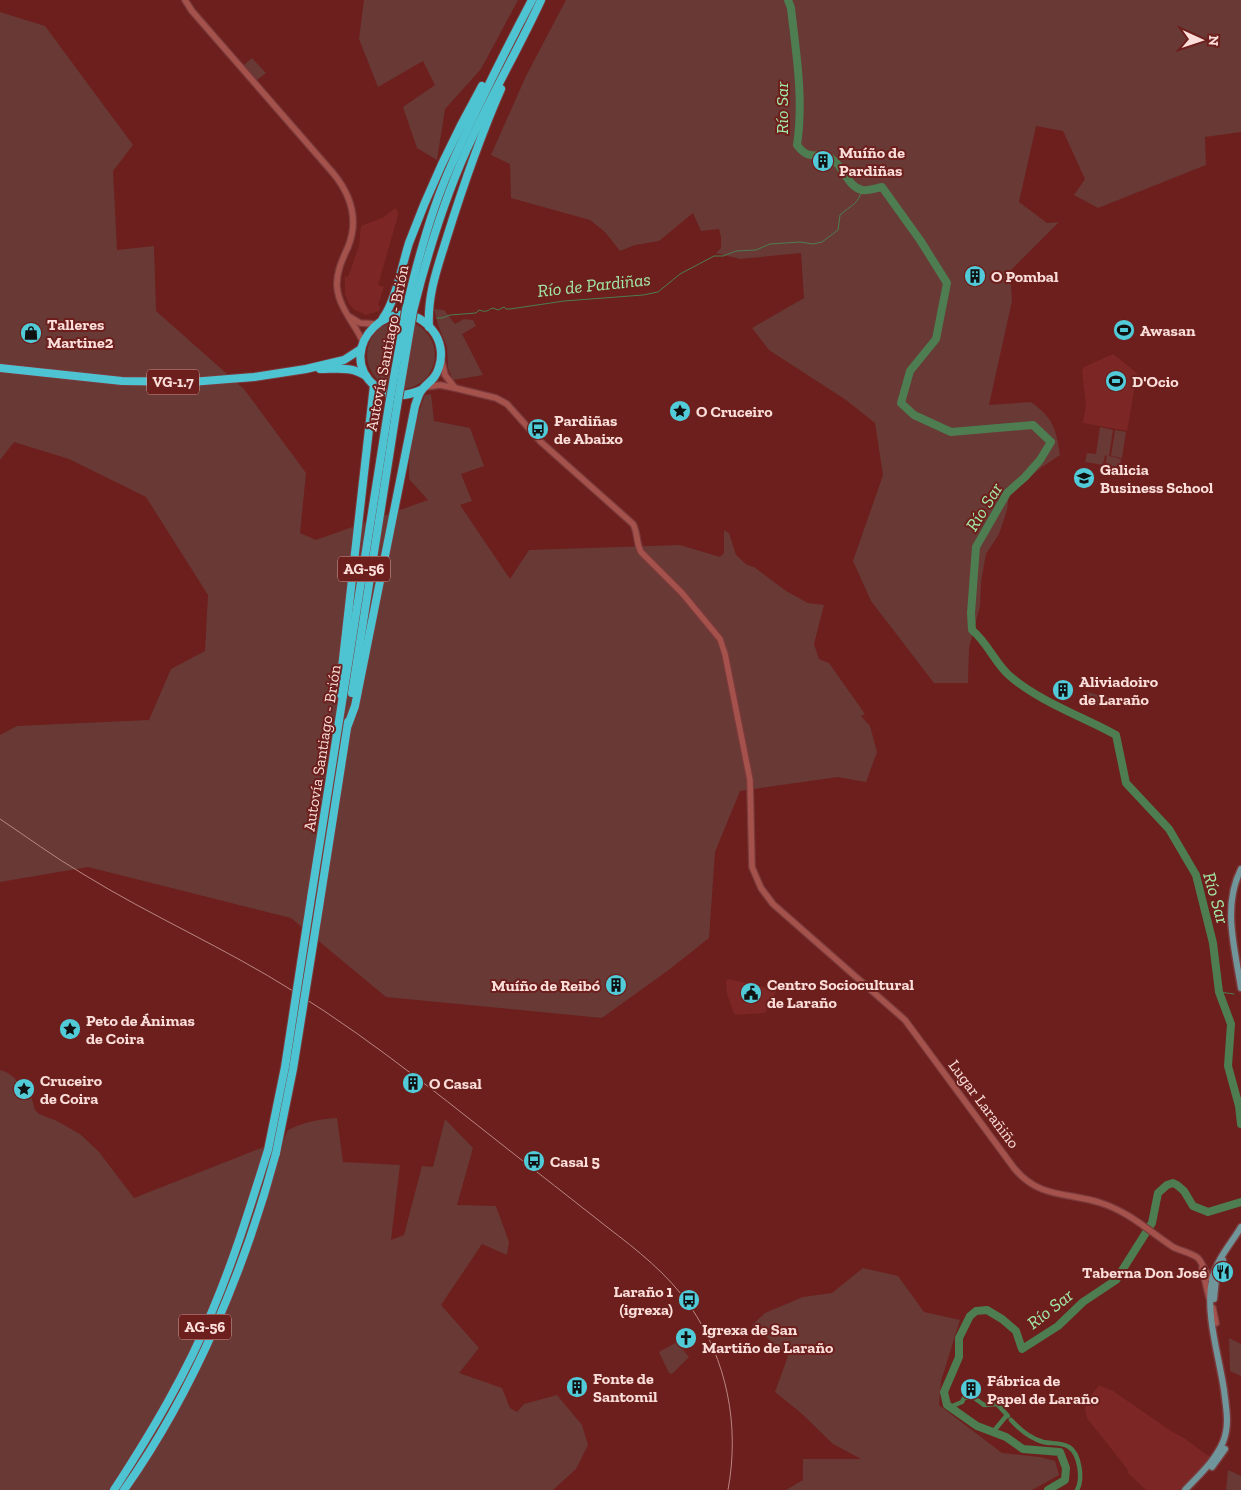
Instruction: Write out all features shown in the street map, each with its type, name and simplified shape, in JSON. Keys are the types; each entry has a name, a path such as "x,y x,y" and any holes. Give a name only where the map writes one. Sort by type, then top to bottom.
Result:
{"highway":[{"name":"Autovía Santiago - Brión","path":"114,1490 150,1434 213,1310 272,1152 311,898 417,260 449,169 532,0"},
{"name":"Autovía Santiago - Brión","path":"409,311 449,191 472,137 541,0"},
{"path":"429,327 429,308 434,277 456,206 514,55"},
{"path":"379,322 398,315 407,315 423,321 436,335 440,345 440,367 434,378 424,388 409,395 397,396 384,392 366,376 361,358 362,346 368,332 379,322 389,308 410,242 444,161 496,62 503,56"},
{"name":"VG-1.7","path":"4,369 142,383 191,382 254,377 306,369 344,360 362,346"},
{"name":"VG-1.7","path":"306,369 350,369 359,371 366,376"},
{"path":"338,733 336,722 374,385"},
{"path":"348,725 355,706 411,423 424,388"},
{"name":"Autovía Santiago - Brión","path":"126,1490 191,1377 221,1312 251,1234 293,1069 348,725 393,406"}],"main road":[{"path":"1241,869 1230,904 1231,922 1241,976"},
{"path":"1238,961 1241,988"},
{"path":"1207,1467 1223,1443 1228,1422 1210,1304 1209,1281 1240,1229"},
{"path":"1190,1490 1221,1456 1229,1439 1231,1427 1230,1402 1214,1304 1219,1262"},
{"path":"1185,1490 1221,1452 1231,1427"}],"street":[{"path":"185,0 192,11 328,166 343,186 354,214 351,238 340,266 337,281 338,296 362,346"},
{"path":"348,316 360,323 379,322"},
{"path":"441,355 444,375 455,388"},
{"path":"424,388 444,386 455,388"},
{"name":"Lugar Larañiño","path":"455,388 496,398 511,408 537,438 629,520 636,529 637,544 641,552 682,593 722,643 750,780 752,867 765,895 789,919 905,1020 1018,1172 1032,1184 1051,1194 1086,1199 1112,1207 1146,1227 1175,1248 1197,1258 1203,1266"},
{"path":"1203,1266 1210,1270 1219,1262"},
{"path":"1203,1266 1209,1281 1216,1323"}],"shaded area":[{"path":"364,0 518,0 481,69 445,109 437,160 417,148 403,107 435,85 423,61 378,87 359,39"},
{"path":"566,0 1241,0 1241,132 1205,137 1206,165 1098,208 1074,195 1085,179 1063,131 1036,126 1019,202 1047,223 1059,222 1010,271 1012,301 989,405 1031,402 1044,413 1052,424 1060,455 1042,467 1009,495 1007,510 999,534 986,554 981,582 980,606 969,648 968,683 934,683 871,601 853,561 883,475 875,423 846,400 769,350 752,328 804,298 801,253 740,259 716,253 721,248 719,229 701,231 693,213 659,241 635,245 620,251 605,232 590,220 511,198 510,164 491,155 526,76"},
{"path":"0,12 45,26 133,145 113,171 117,250 154,246 156,311 244,389 306,473 300,533 316,540 428,500 409,479 409,469 413,436 419,414 425,395 431,394 434,421 470,428 484,466 461,474 472,501 460,505 510,579 529,550 680,545 720,557 724,553 724,530 729,533 736,555 747,565 754,567 786,591 808,603 824,605 814,644 819,659 829,663 865,714 861,716 870,726 877,752 866,782 838,777 740,791 715,852 709,938 602,1018 386,997 291,918 88,867 0,882 0,735 17,726 149,720 171,669 205,651 208,595 146,497 69,459 14,442 0,460"},
{"path":"252,58 266,73 257,80 244,65"},
{"path":"395,208 398,212 397,219 378,285 384,287 378,305 381,306 379,311 366,315 355,310 349,304 345,294 345,276 348,277 359,246 361,226 384,217"},
{"path":"434,309 444,310 455,324 464,319 473,320 476,326 462,334 483,375 453,380 448,368 447,347"},
{"path":"408,321 420,327 429,336 435,348 433,368 425,379 408,389 394,389 377,379 369,368 367,348 377,331 388,323"},
{"path":"1113,354 1137,373 1127,431 1083,423 1086,405 1082,371 1084,367"},
{"path":"1100,427 1113,430 1109,456 1121,459 1120,468 1105,465 1107,456 1105,455 1103,465 1085,462 1087,453 1096,454"},
{"path":"1115,430 1126,432 1122,458 1111,456"},
{"path":"1086,692 1108,697 1105,708 1084,703"},
{"path":"729,979 777,990 765,1013 734,1014 727,994 726,981"},
{"path":"0,1070 14,1078 23,1091 29,1089 35,1110 39,1114 57,1121 80,1134 99,1152 134,1198 284,1139 288,1130 300,1125 318,1120 337,1118 343,1162 400,1165 391,1240 404,1235 422,1166 433,1167 445,1119 473,1148 457,1205 496,1206 509,1242 507,1255 482,1244 441,1305 479,1348 459,1373 502,1388 510,1408 517,1412 524,1404 557,1395 582,1425 588,1445 576,1469 553,1490 0,1490"},
{"path":"863,1268 898,1276 924,1312 960,1320 941,1381 939,1405 1002,1453 1040,1457 1055,1461 1059,1475 1032,1490 786,1490 803,1480 803,1459 861,1459 833,1444 801,1413 775,1392 788,1356 752,1325 765,1313 803,1297 832,1293"},
{"path":"1229,1338 1241,1344 1241,1376 1230,1371"},
{"path":"677,1342 689,1357 672,1374 669,1373 659,1352"},
{"path":"1099,1385 1113,1391 1211,1458 1179,1490 1146,1490 1128,1473 1128,1470 1087,1418 1085,1408 1087,1401"},
{"path":"1228,1470 1241,1476 1241,1490 1226,1490"}],"waterway":[{"name":"Río Sar","path":"788,0 791,8 799,76 800,111 797,145 806,154 832,159 857,188 867,190 882,187 920,240 947,283 936,339 910,371 901,403 914,415 951,432 1033,425 1051,442 1040,460 1007,493 976,547 971,613 972,630 983,641 1006,672 1022,686 1116,735 1126,783 1169,829 1196,875 1213,943 1219,992 1231,1024 1228,1066 1239,1106 1241,1124"},
{"name":"Río de Pardiñas","path":"437,318 476,313 479,310 486,311 493,308 498,310 504,307 510,309 564,301 643,295 658,292 680,274 714,256 723,256 736,251 756,250 770,244 800,242 813,244 822,242 838,230 840,215 856,202 862,190"},
{"path":"1219,992 1234,994"},
{"name":"Río Sar","path":"1048,1490 1065,1480 1066,1468 1060,1452 1023,1449 1006,1437 977,1426 947,1405 944,1392 959,1357 959,1338 970,1316 976,1311 987,1310 1002,1319 1016,1331 1022,1349 1058,1326 1083,1302 1116,1280 1152,1223 1158,1193 1167,1185 1173,1183 1177,1185 1184,1191 1193,1206 1208,1212 1241,1202"},
{"path":"950,1407 962,1402 964,1398 973,1397 984,1405 997,1404 1008,1416"},
{"path":"993,1432 1007,1415"},
{"path":"1011,1420 1033,1438 1043,1442 1063,1444 1073,1450 1078,1461 1080,1473 1077,1490"}],"railway":[{"path":"0,819 62,861 109,889 241,960 325,1011 417,1078 652,1263 672,1283 690,1306 703,1327 721,1371 731,1417 731,1466 728,1490"}],"place":[{"name":"Muíño de Pardiñas","path":"823,161"},
{"name":"O Pombal","path":"975,276"},
{"name":"Awasan","path":"1124,330"},
{"name":"Talleres Martine2","path":"31,333"},
{"name":"D'Ocio","path":"1116,381"},
{"name":"O Cruceiro","path":"680,411"},
{"name":"Pardiñas de Abaixo","path":"538,429"},
{"name":"Galicia Business School","path":"1084,478"},
{"name":"Aliviadoiro de Laraño","path":"1063,690"},
{"name":"Muíño de Reibó","path":"616,985"},
{"name":"Centro Sociocultural de Laraño","path":"751,993"},
{"name":"Peto de Ánimas de Coira","path":"70,1029"},
{"name":"O Casal","path":"413,1083"},
{"name":"Cruceiro de Coira","path":"24,1089"},
{"name":"Casal 5","path":"534,1161"},
{"name":"Taberna Don José","path":"1223,1272"},
{"name":"Laraño 1 (igrexa)","path":"689,1300"},
{"name":"Igrexa de San Martiño de Laraño","path":"686,1338"},
{"name":"Fonte de Santomil","path":"577,1387"},
{"name":"Fábrica de Papel de Laraño","path":"971,1389"}]}
